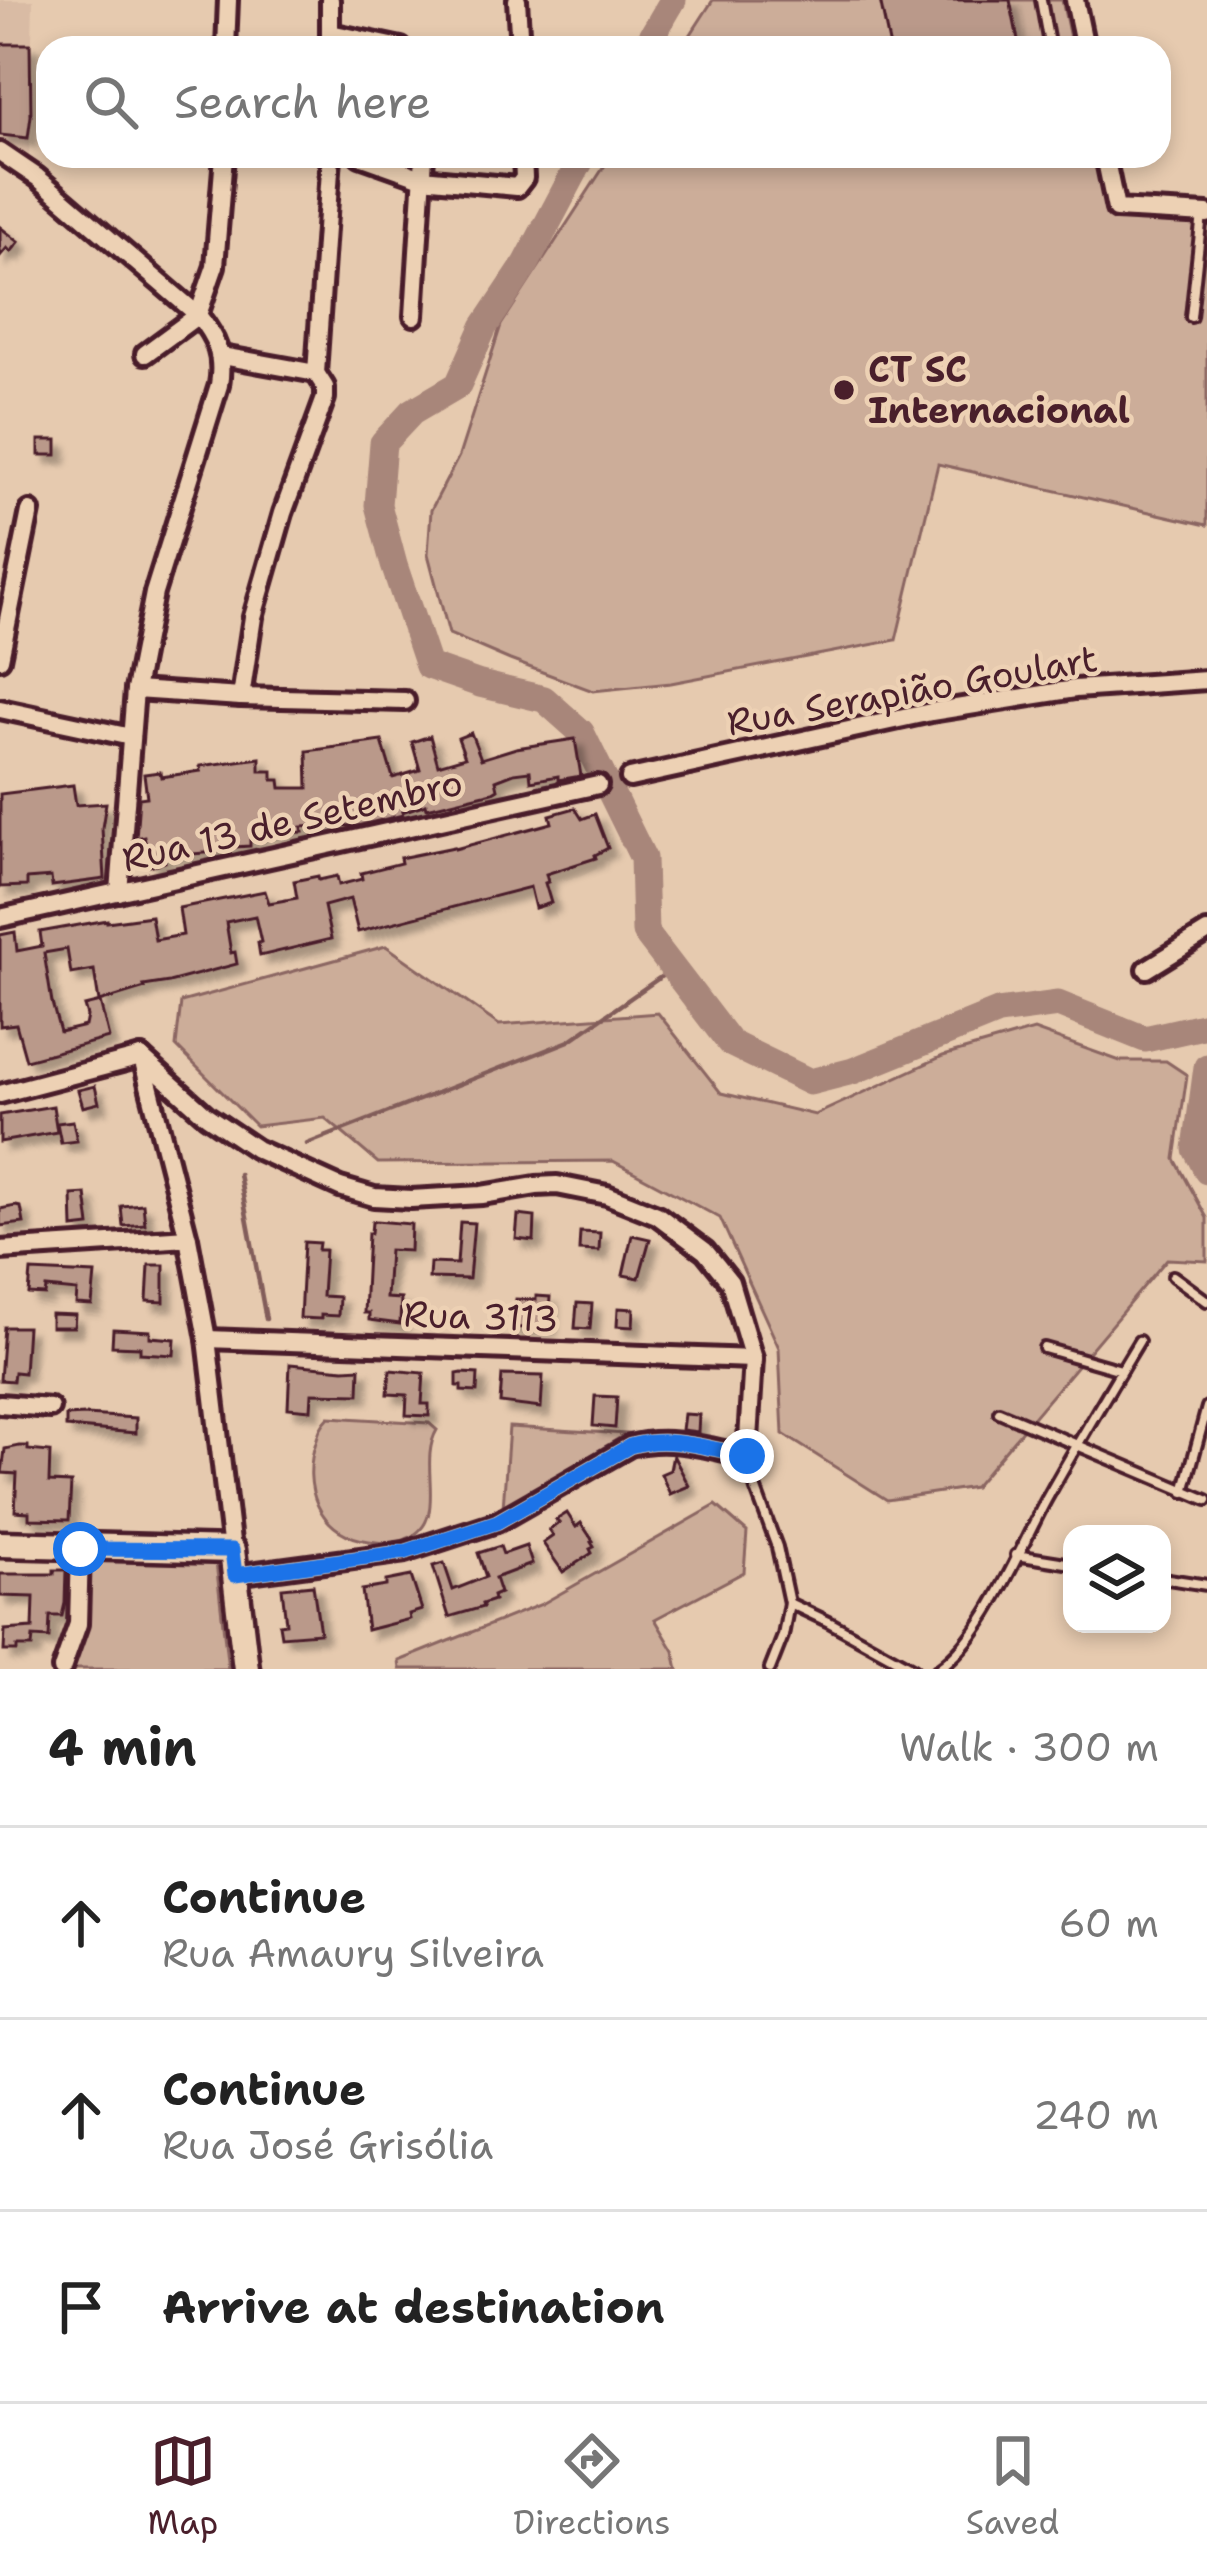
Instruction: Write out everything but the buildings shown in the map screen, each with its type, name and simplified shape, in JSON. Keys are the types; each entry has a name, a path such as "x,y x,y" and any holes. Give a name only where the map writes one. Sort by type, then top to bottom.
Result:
{"street":[{"path":"226,36 228,0"},
{"path":"330,0 330,36"},
{"path":"517,0 519,36"},
{"path":"1075,0 1082,36"},
{"path":"0,152 37,177 198,315 222,356 219,385 154,593 135,690 119,892"},
{"path":"145,354 198,315 214,266 224,168"},
{"path":"241,697 253,617 283,513 325,398 325,387 316,373 330,168"},
{"path":"393,168 422,178 518,188 524,168"},
{"path":"415,316 423,168"},
{"path":"1107,168 1116,209 1204,214"},
{"path":"222,356 316,373"},
{"path":"0,658 30,511"},
{"name":"Rua Serapião Goulart","path":"630,778 931,712 1075,689 1207,680"},
{"path":"135,690 406,701"},
{"path":"0,709 130,737"},
{"name":"Rua 13 de Setembro","path":"0,918 598,785"},
{"path":"1147,969 1207,932"},
{"path":"0,1094 141,1057"},
{"path":"141,1057 188,1238 207,1340 246,1669"},
{"path":"0,1544 233,1563 355,1561 424,1546 497,1522 630,1446 669,1441 747,1456 752,1359 730,1282 705,1251 657,1215 608,1195 557,1185 411,1199 374,1197 340,1187 256,1150 207,1116 141,1057"},
{"path":"0,1250 188,1238"},
{"name":"Rua 3113","path":"207,1340 752,1359"},
{"path":"0,1404 50,1408"},
{"path":"62,1669 78,1624 80,1549"}],"lane":[{"path":"1040,0 1047,36"},
{"path":"1192,317 1204,214"},
{"path":"1173,1276 1207,1301"},
{"path":"938,1669 990,1608 1076,1445 1139,1341"},
{"path":"1044,1348 1121,1370"},
{"path":"1184,1492 1207,1407"},
{"path":"999,1412 1207,1500"},
{"path":"747,1456 777,1547 789,1603 770,1669"},
{"path":"1016,1556 1063,1563"},
{"path":"1171,1579 1207,1585"},
{"path":"789,1603 914,1669"}],"shaded area":[{"path":"0,0 33,0 29,162 0,141"},
{"path":"713,0 1062,0 1070,36 690,36"},
{"name":"CT SC Internacional","path":"603,168 1098,168 1107,213 1207,221 1207,525 938,464 896,640 671,683 593,691 449,634 428,554 431,510 459,456 501,325"},
{"path":"386,946 499,1025 658,1013 721,1093 815,1115 943,1056 1034,1030 1120,1061 1166,1061 1187,1075 1175,1159 1207,1218 1207,1261 1167,1259 974,1487 887,1500 783,1434 779,1348 720,1218 613,1161 378,1163 325,1118 256,1126 176,1046 181,1002"},
{"path":"329,1417 429,1423 437,1430 431,1444 430,1506 419,1531 402,1541 373,1542 351,1537 326,1518 311,1475 318,1435"},
{"path":"509,1427 626,1434 503,1508"},
{"path":"716,1505 747,1532 744,1572 655,1619 674,1651 678,1669 400,1669 399,1661 542,1604"},
{"path":"88,1556 216,1562 228,1669 70,1669 87,1619"}],"waterway":[{"path":"652,36 673,0"},
{"path":"577,168 526,264 484,327 458,385 412,412 383,443 378,505 428,666 544,699 581,732 643,858 645,932 730,1043 810,1082 853,1071 998,1012 1058,1004 1145,1039 1207,1025"},
{"path":"307,1144 569,1041 672,969"},
{"path":"1207,1067 1196,1149 1207,1171"},
{"path":"239,1174 266,1319"}],"place":[{"name":"CT SC Internacional","path":"844,390"}],"route":[{"path":"80,1549 232,1550 235,1575 355,1561 405,1552 497,1522 630,1446 669,1441 747,1456"}]}
